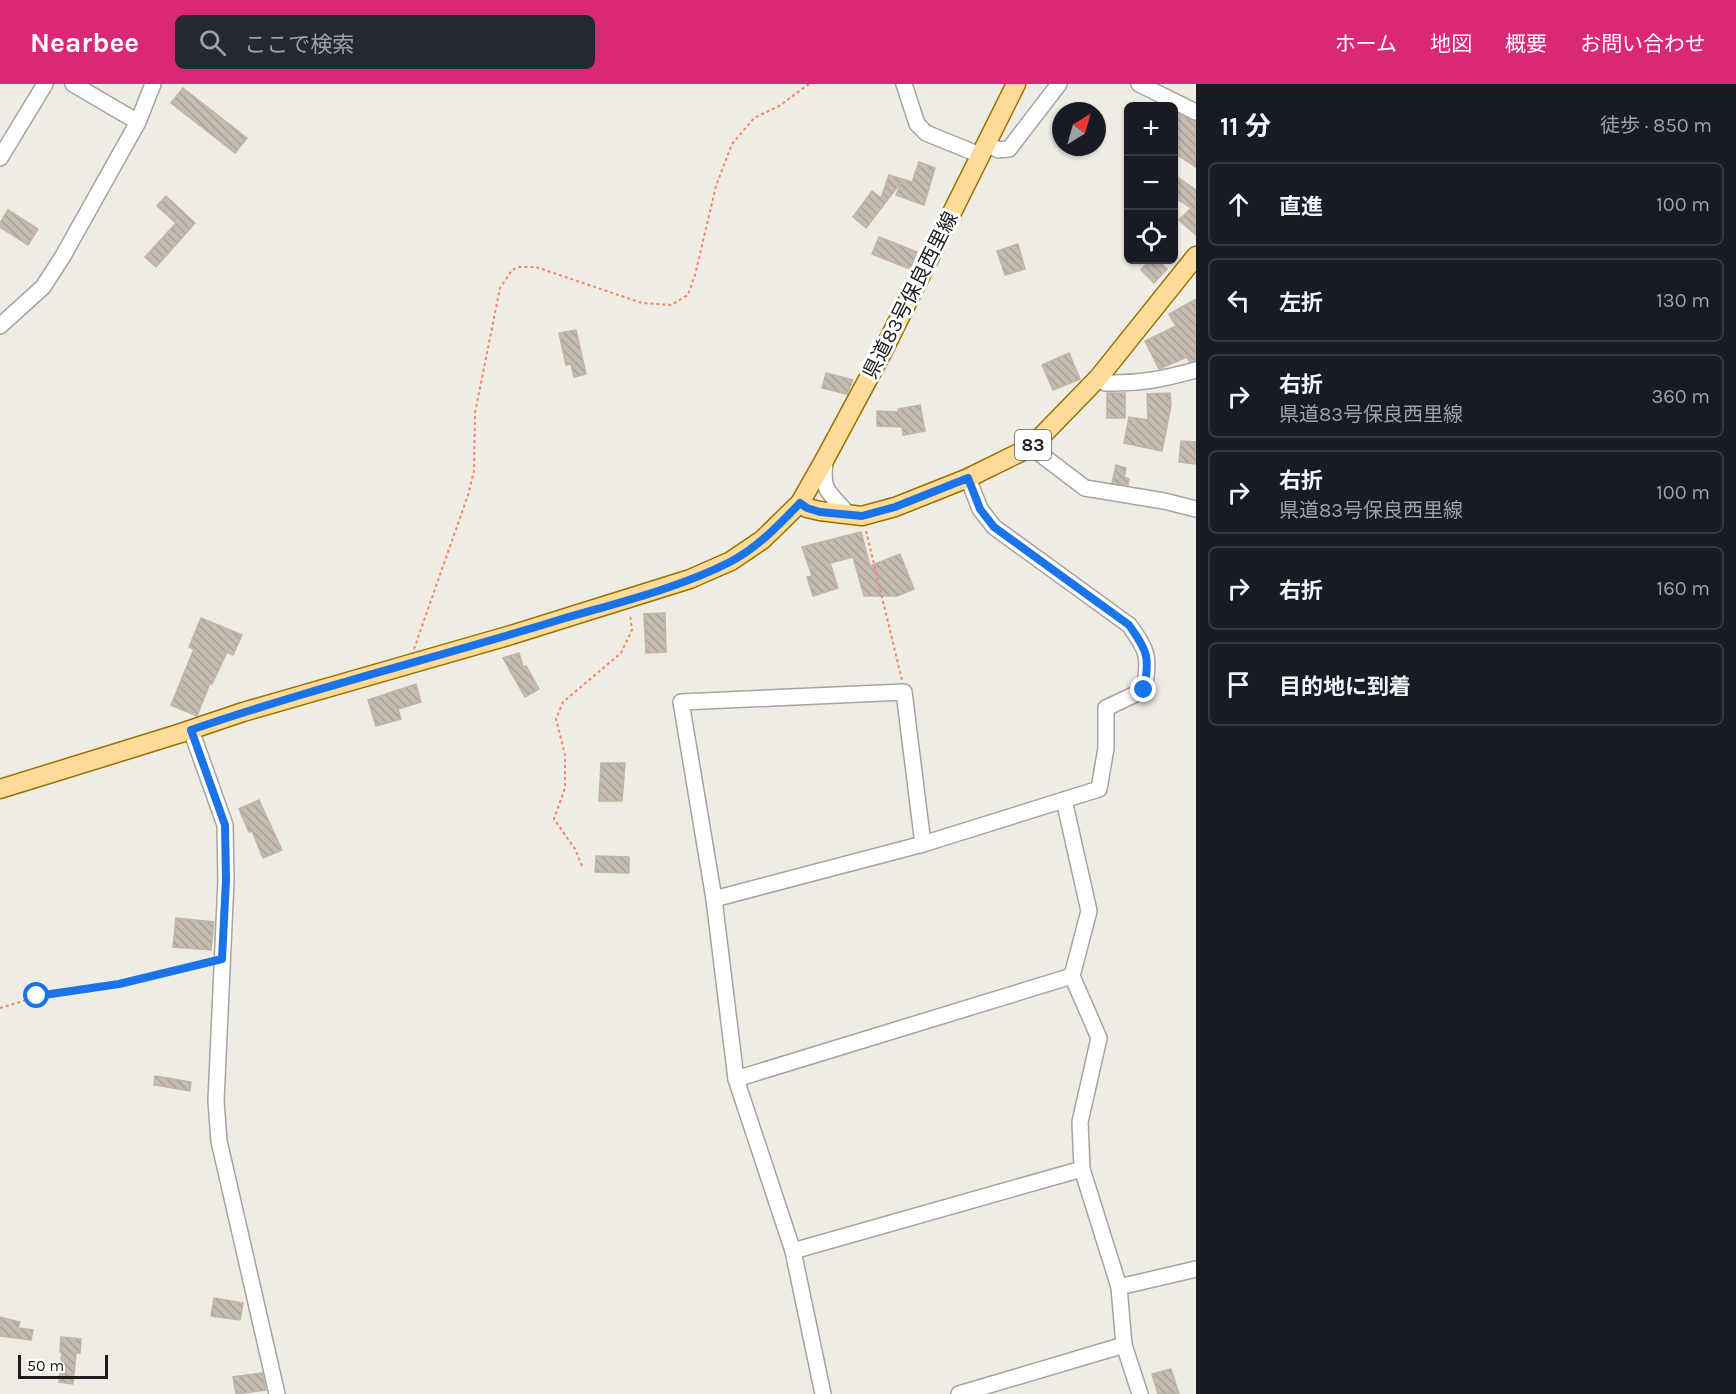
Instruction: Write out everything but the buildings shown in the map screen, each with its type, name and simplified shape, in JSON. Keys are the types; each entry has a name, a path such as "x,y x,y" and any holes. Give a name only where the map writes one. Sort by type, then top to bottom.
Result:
{"main road":[{"name":"県道83号保良西里線","path":"0,789 243,712 690,579 731,561 762,540 800,503 825,459 882,353 1016,84"},
{"name":"83","path":"800,503 820,512 855,515 895,507 968,478 1031,447 1099,377 1196,256"}],"street":[{"path":"0,158 45,84"},
{"path":"73,84 138,122"},
{"path":"0,326 43,287 92,206 138,122 153,84"},
{"path":"904,84 917,124 926,133 983,149 998,150 1009,149 1059,84"},
{"path":"1139,84 1196,112"},
{"path":"1099,377 1105,383 1134,384 1196,370"},
{"path":"1031,447 1085,488 1164,501 1196,509"},
{"path":"825,459 822,480 828,493 855,515"},
{"path":"714,899 922,844 1099,789 1106,748 1106,708 1144,690 1148,664 1143,645 1129,625 994,527 980,509 968,478"},
{"path":"823,1394 793,1251 736,1079 714,899 681,702 904,692 922,844"},
{"path":"191,730 225,825 226,880 216,1101 219,1142 277,1394"},
{"path":"1064,800 1089,911 1072,976 1099,1038 1080,1122 1082,1169 1119,1287 1124,1345 1140,1394"},
{"path":"736,1079 1072,976"},
{"path":"793,1251 1082,1169"},
{"path":"1119,1287 1196,1269"},
{"path":"959,1394 1124,1345"}],"path":[{"path":"408,664 468,495 474,471 474,413 489,336 500,288 512,270 519,267 536,267 642,303 670,305 688,295 695,275 716,186 732,144 754,118 778,106 809,84"},
{"path":"855,515 904,692"},
{"path":"582,866 575,849 554,819 565,788 565,754 556,719 563,702 621,653 632,630 628,599"},
{"path":"0,1008 37,996 119,984 222,959"}],"route":[{"path":"37,996 119,984 222,959 226,880 225,825 191,730 243,712 511,635 690,579 731,561 762,540 800,503 820,512 862,516 895,507 968,478 980,509 994,527 1129,625 1143,645 1148,664 1144,690"}]}
